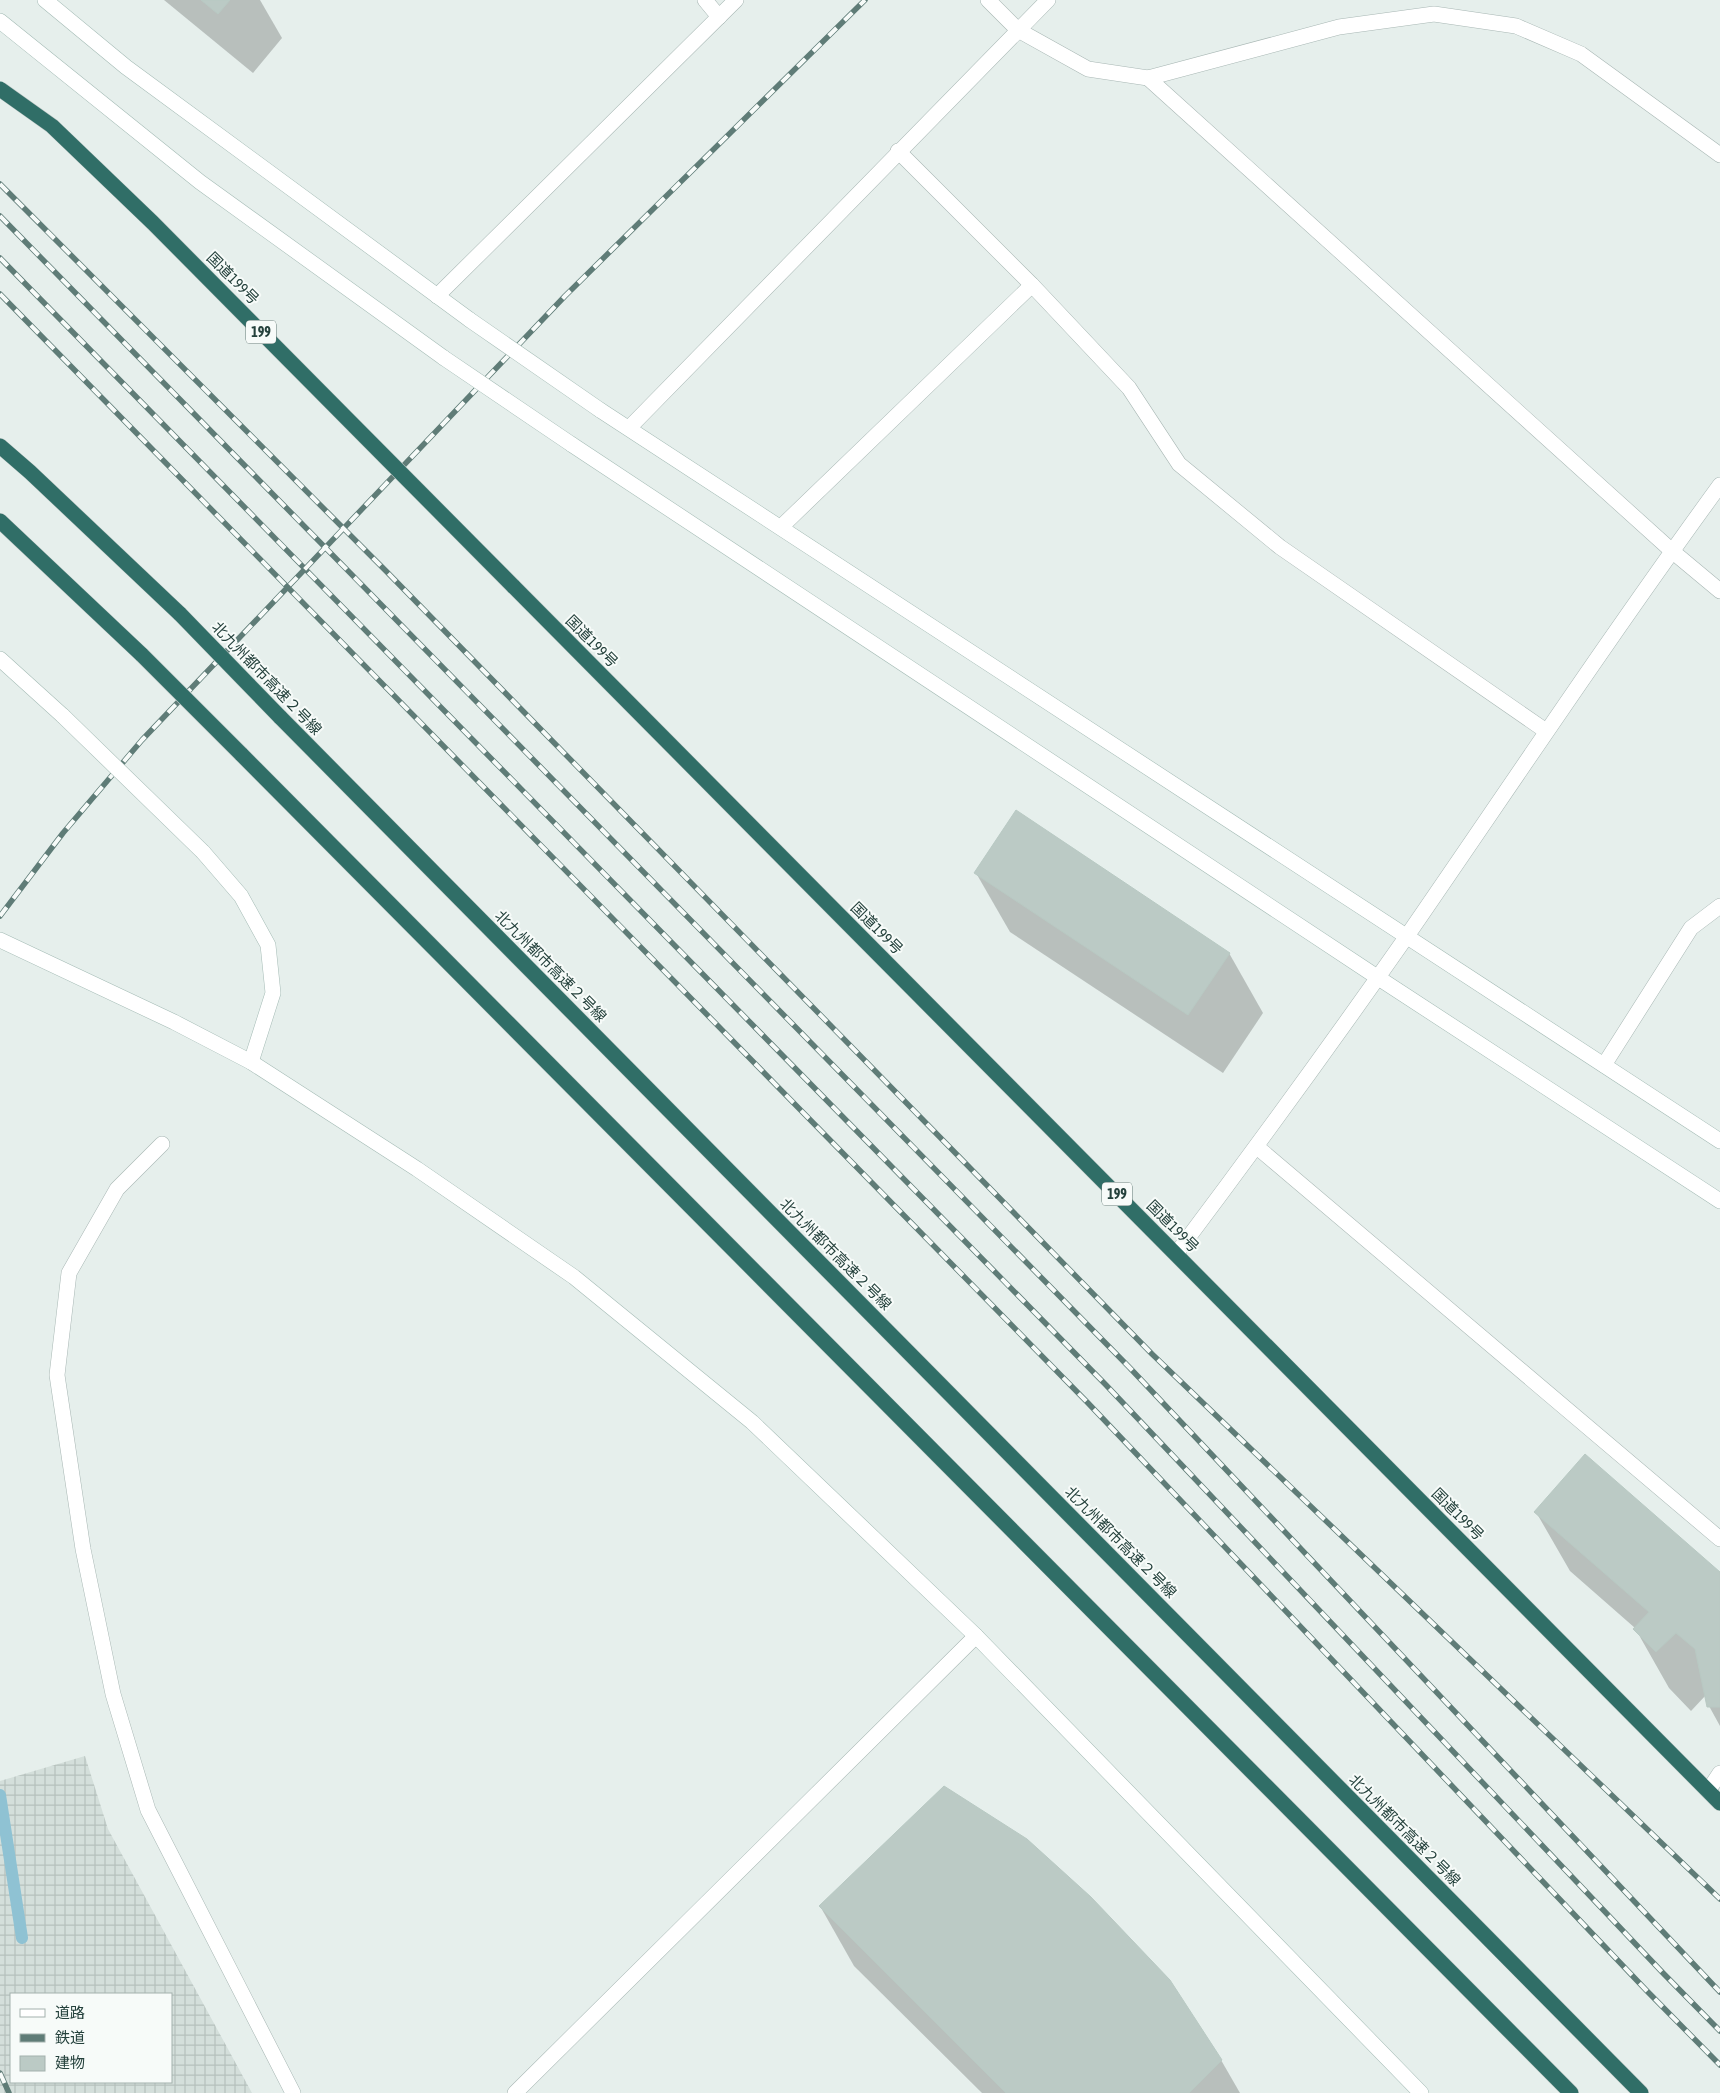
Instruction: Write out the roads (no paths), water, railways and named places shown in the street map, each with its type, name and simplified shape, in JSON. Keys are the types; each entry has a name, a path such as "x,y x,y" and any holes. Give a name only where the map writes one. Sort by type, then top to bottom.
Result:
{"highway":[{"name":"国道199号","path":"0,89 52,126 153,223 1720,1803"},
{"name":"北九州都市高速２号線","path":"0,446 180,614 1641,2093"},
{"path":"0,521 142,654 1571,2093"}],"street":[{"path":"46,0 126,67 470,320 600,410 1720,1141"},
{"path":"705,0 719,17"},
{"path":"437,296 736,0"},
{"path":"629,428 1048,0"},
{"path":"989,2 1018,30 1088,69 1148,78 1339,26 1434,14 1516,26 1581,54 1720,155"},
{"path":"0,21 200,182 444,358 1377,977 1720,1201"},
{"path":"1148,78 1672,551 1720,591"},
{"path":"898,152 1032,285 1128,388 1179,464 1280,546 1546,731"},
{"path":"781,527 1032,285"},
{"path":"1176,1254 1257,1146 1407,936 1546,731 1720,485"},
{"path":"0,658 63,716 203,852 242,896 268,944 273,993 251,1062"},
{"path":"1604,1065 1691,928 1720,906"},
{"path":"0,940 174,1022 251,1062 418,1169 574,1278 752,1422 976,1636 1422,2093"},
{"path":"162,1144 117,1189 68,1273 57,1375 83,1549 113,1694 148,1810 293,2093"},
{"path":"1257,1146 1720,1539"},
{"path":"515,2093 976,1636"},
{"path":"1708,1791 1720,1773"}],"waterway":[{"path":"0,1795 22,1938"}],"railway":[{"path":"0,916 63,833 142,740 565,296 865,0"},
{"path":"0,184 386,571 1152,1354 1720,1899"},
{"path":"0,216 1129,1367 1720,1992"},
{"path":"0,258 1106,1385 1720,2031"},
{"path":"0,294 1088,1403 1646,1990 1720,2065"},
{"path":"0,2073 9,2093"}]}
